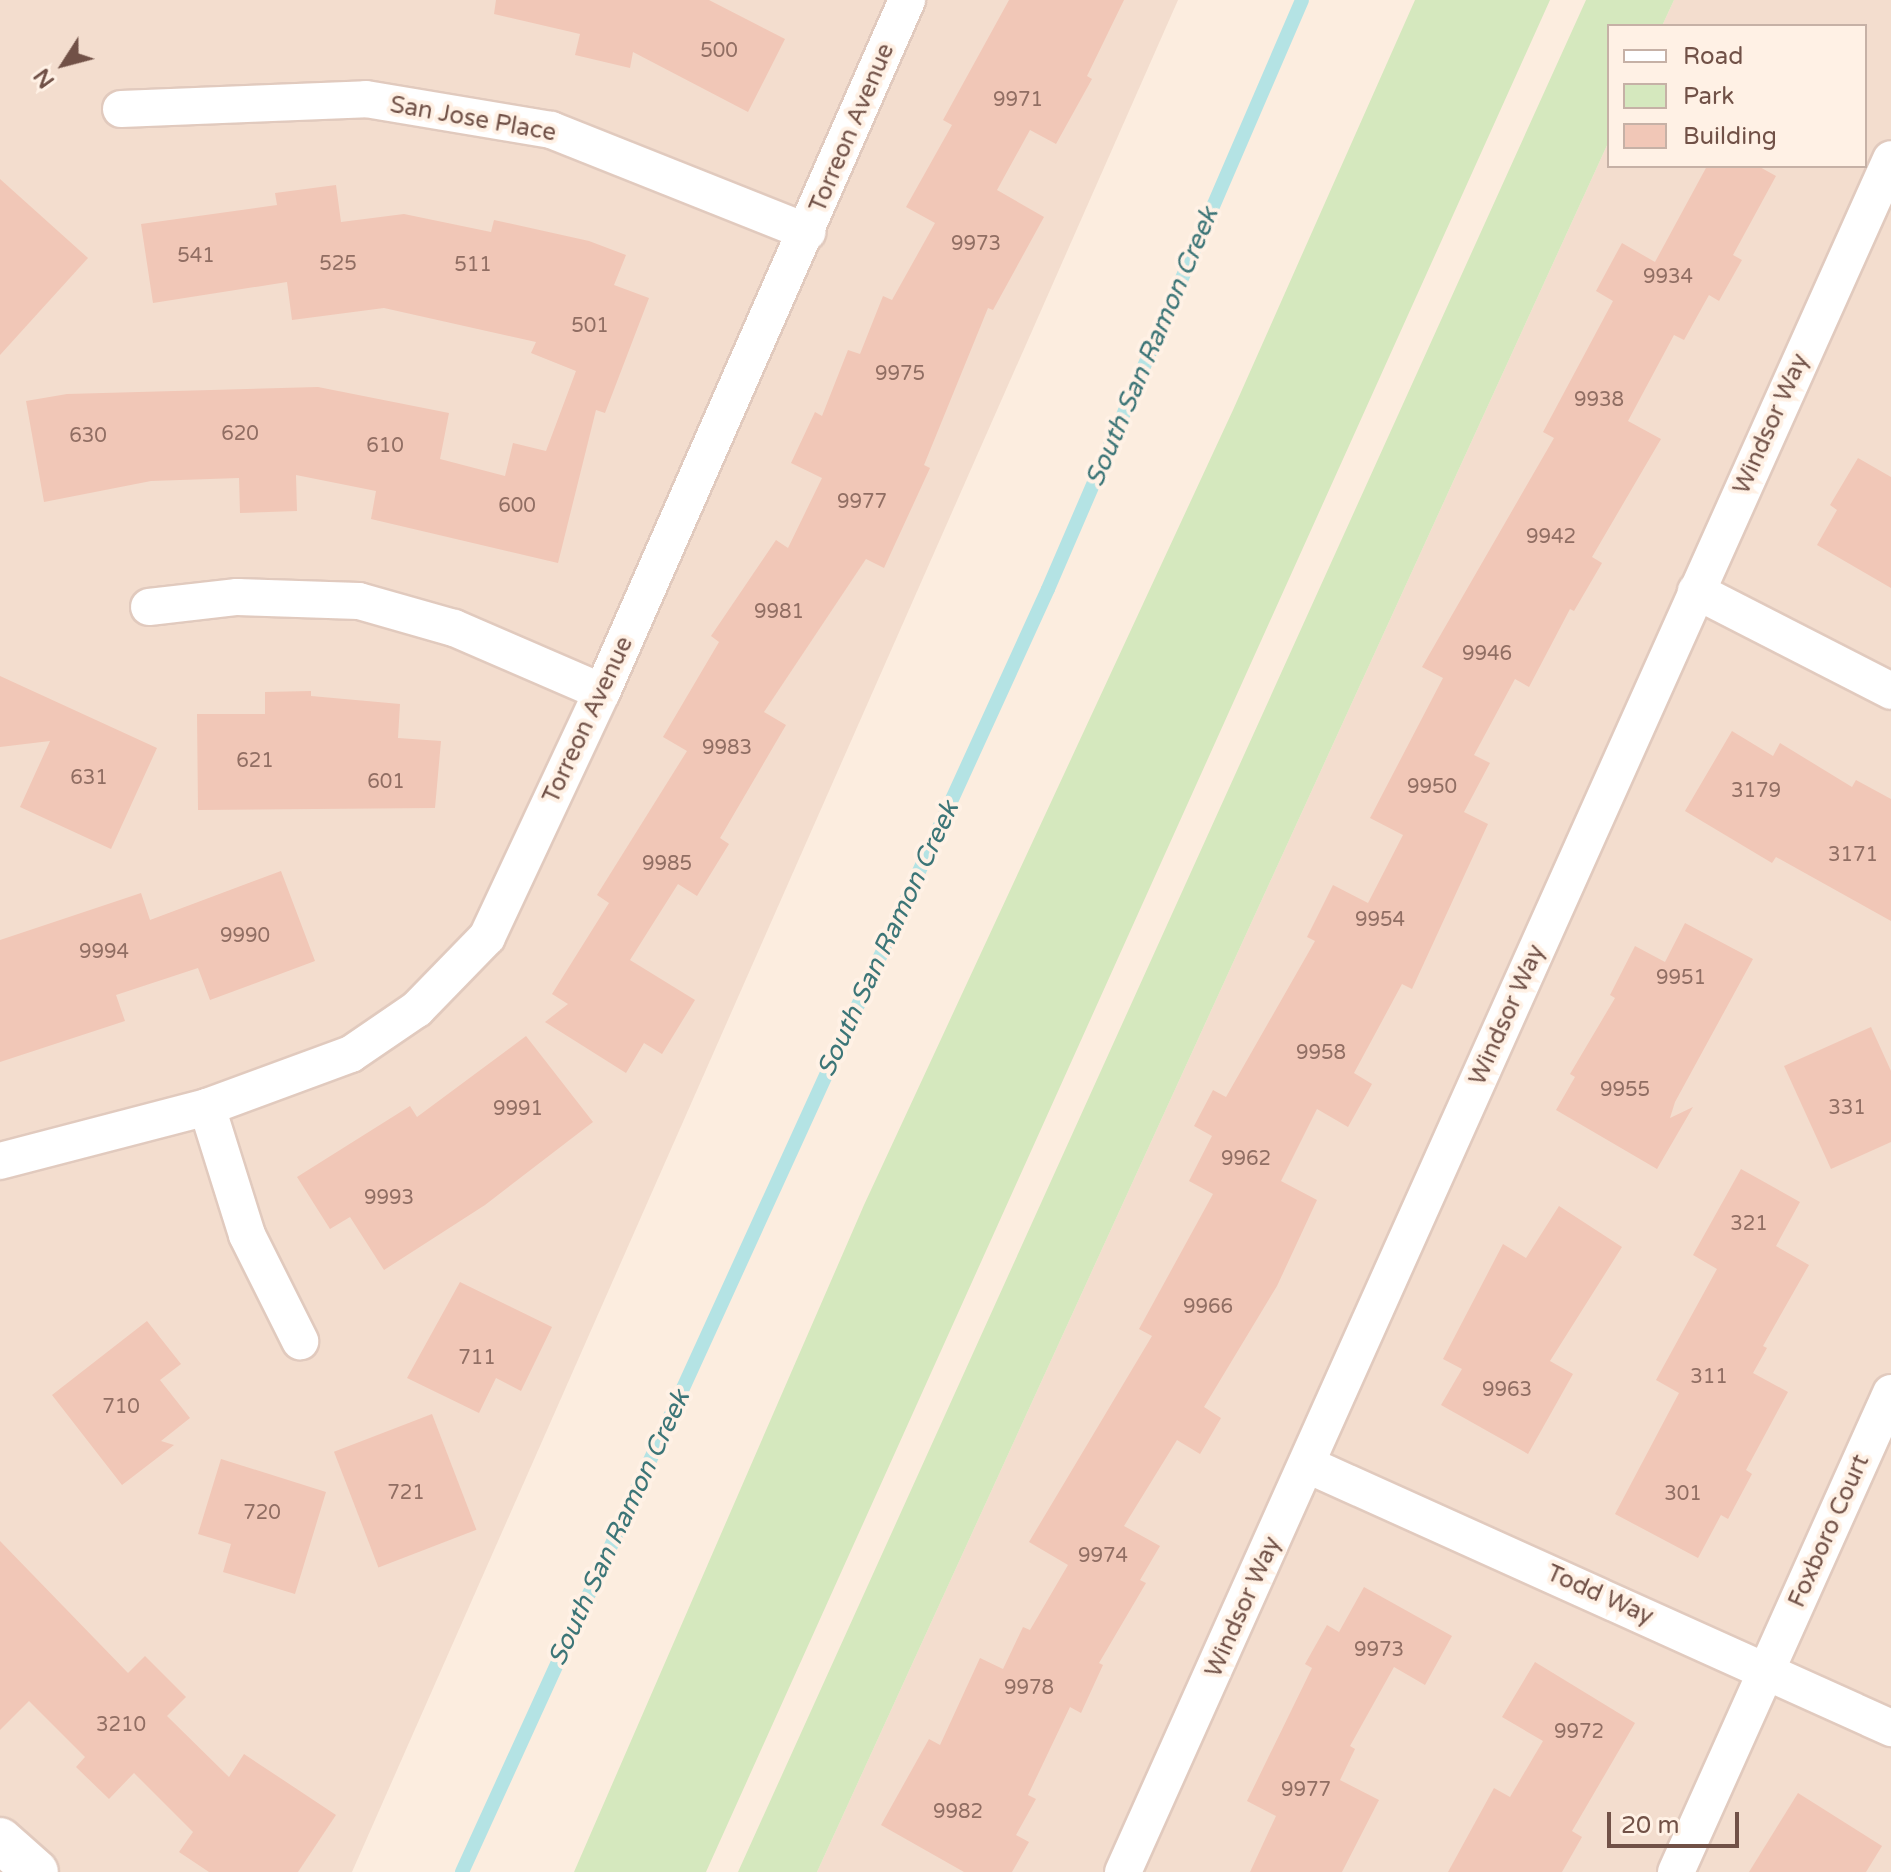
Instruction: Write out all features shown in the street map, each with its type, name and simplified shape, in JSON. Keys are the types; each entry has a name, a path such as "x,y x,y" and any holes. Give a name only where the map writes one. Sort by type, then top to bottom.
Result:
{"street":[{"name":"Torreon Avenue","path":"0,1161 207,1107 351,1054 417,1009 487,937 602,692 907,0"},
{"name":"San Jose Place","path":"121,109 366,99 551,130 807,232"},
{"name":"Windsor Way","path":"1123,1872 1891,159"},
{"path":"1696,591 1891,691"},
{"path":"149,607 237,597 359,601 454,628 602,692"},
{"path":"207,1107 247,1235 300,1341"},
{"name":"Foxboro Court","path":"1676,1872 1891,1393"},
{"name":"Todd Way","path":"1308,1465 1891,1728"},
{"path":"0,1840 36,1872"}],"shaded area":[{"path":"0,0 1178,0 352,1872 0,1872"},
{"path":"1674,0 1891,0 1891,1872 817,1872 1607,145 1607,168 1867,168 1867,24 1663,24"}],"green space":[{"path":"1415,0 1550,0 706,1872 574,1872 864,1205 1233,410"},
{"path":"1586,0 1674,0 1663,24 1607,24 1607,145 817,1872 738,1872"}],"building":[{"path":"496,0 709,0 785,39 748,112 633,52 630,68 575,55 580,34 494,14"},
{"path":"1009,0 1124,0 1087,76 1092,79 1056,144 1030,130 997,190 1044,217 993,310 988,308 924,465 930,468 884,568 866,559 764,712 786,725 720,838 729,844 697,896 678,884 630,960 695,1000 662,1054 644,1043 626,1073 545,1022 568,1004 552,994 609,903 597,895 687,751 663,737 719,642 711,636 776,540 788,548 822,478 791,463 815,412 822,416 848,350 860,354 883,296 892,300 935,223 906,207 952,125 943,120"},
{"path":"1706,168 1762,168 1776,176 1733,255 1742,260 1719,301 1709,295 1684,340 1674,335 1628,421 1661,439 1592,557 1602,563 1574,611 1570,609 1529,687 1515,679 1474,755 1490,763 1464,812 1488,824 1412,989 1402,984 1354,1073 1372,1084 1348,1127 1317,1109 1281,1181 1317,1200 1277,1286 1204,1407 1221,1418 1200,1454 1177,1440 1124,1526 1160,1546 1140,1580 1146,1583 1099,1663 1103,1665 1081,1713 1070,1707 1028,1795 1036,1799 1016,1835 1029,1842 1012,1872 964,1872 881,1825 929,1739 940,1745 980,1658 1003,1669 1023,1627 1030,1630 1068,1565 1029,1542 1152,1336 1139,1329 1213,1194 1189,1181 1212,1136 1194,1126 1213,1090 1226,1097 1315,941 1307,937 1333,885 1368,903 1403,835 1370,818 1443,678 1422,667 1554,438 1543,432 1613,301 1596,291 1622,243 1655,262"},
{"path":"0,179 88,258 0,355"},
{"path":"336,185 341,222 404,214 491,232 494,220 589,241 626,255 614,285 649,298 605,413 596,410 558,563 371,519 376,491 296,475 297,511 240,513 239,478 151,481 44,502 26,401 67,394 318,387 449,413 440,459 505,476 513,443 546,451 576,371 531,353 536,342 384,308 292,320 287,282 153,303 141,224 277,205 275,193"},
{"path":"1858,458 1891,477 1891,588 1817,545 1837,510 1830,505"},
{"path":"0,676 157,748 111,849 20,807 50,741 0,747"},
{"path":"311,691 311,696 400,704 398,738 441,741 435,808 198,810 197,714 265,714 265,692"},
{"path":"1732,731 1773,756 1780,743 1852,787 1856,780 1891,799 1891,921 1776,857 1772,863 1685,811"},
{"path":"281,871 315,961 210,1000 198,968 116,995 125,1021 0,1062 0,940 141,893 150,920"},
{"path":"1685,923 1753,959 1675,1102 1670,1118 1693,1107 1657,1169 1556,1110 1575,1077 1570,1074 1615,998 1610,995 1635,946 1665,962"},
{"path":"1871,1027 1891,1071 1891,1142 1831,1169 1784,1066"},
{"path":"526,1036 593,1122 485,1205 384,1270 350,1217 330,1229 297,1177 410,1106 417,1117"},
{"path":"1741,1169 1800,1202 1776,1246 1809,1265 1763,1346 1767,1348 1753,1373 1788,1392 1746,1470 1752,1474 1728,1519 1721,1515 1698,1558 1615,1514 1679,1393 1656,1380 1717,1269 1693,1255"},
{"path":"1559,1206 1622,1247 1550,1361 1573,1374 1528,1454 1441,1405 1462,1369 1443,1359 1503,1244 1526,1258"},
{"path":"460,1282 552,1327 521,1391 496,1378 479,1413 407,1378"},
{"path":"147,1321 181,1364 160,1380 190,1418 161,1441 174,1445 122,1485 52,1395"},
{"path":"432,1414 476,1530 378,1567 334,1452"},
{"path":"221,1459 326,1492 295,1594 223,1572 231,1544 198,1534"},
{"path":"0,1541 128,1673 145,1656 186,1697 167,1716 229,1777 244,1754 336,1815 298,1872 209,1872 179,1852 193,1832 134,1773 109,1799 76,1767 85,1757 29,1701 0,1730"},
{"path":"1364,1587 1452,1636 1425,1685 1394,1667 1350,1746 1355,1749 1340,1780 1379,1800 1342,1872 1250,1872 1276,1816 1247,1801 1312,1668 1305,1664 1327,1625 1339,1632"},
{"path":"1535,1662 1635,1723 1572,1831 1582,1837 1562,1872 1448,1872 1494,1788 1510,1797 1543,1741 1502,1717"},
{"path":"1798,1793 1882,1846 1866,1872 1749,1872"}],"waterway":[{"name":"South San Ramon Creek","path":"462,1872 1048,589 1302,0"}]}
